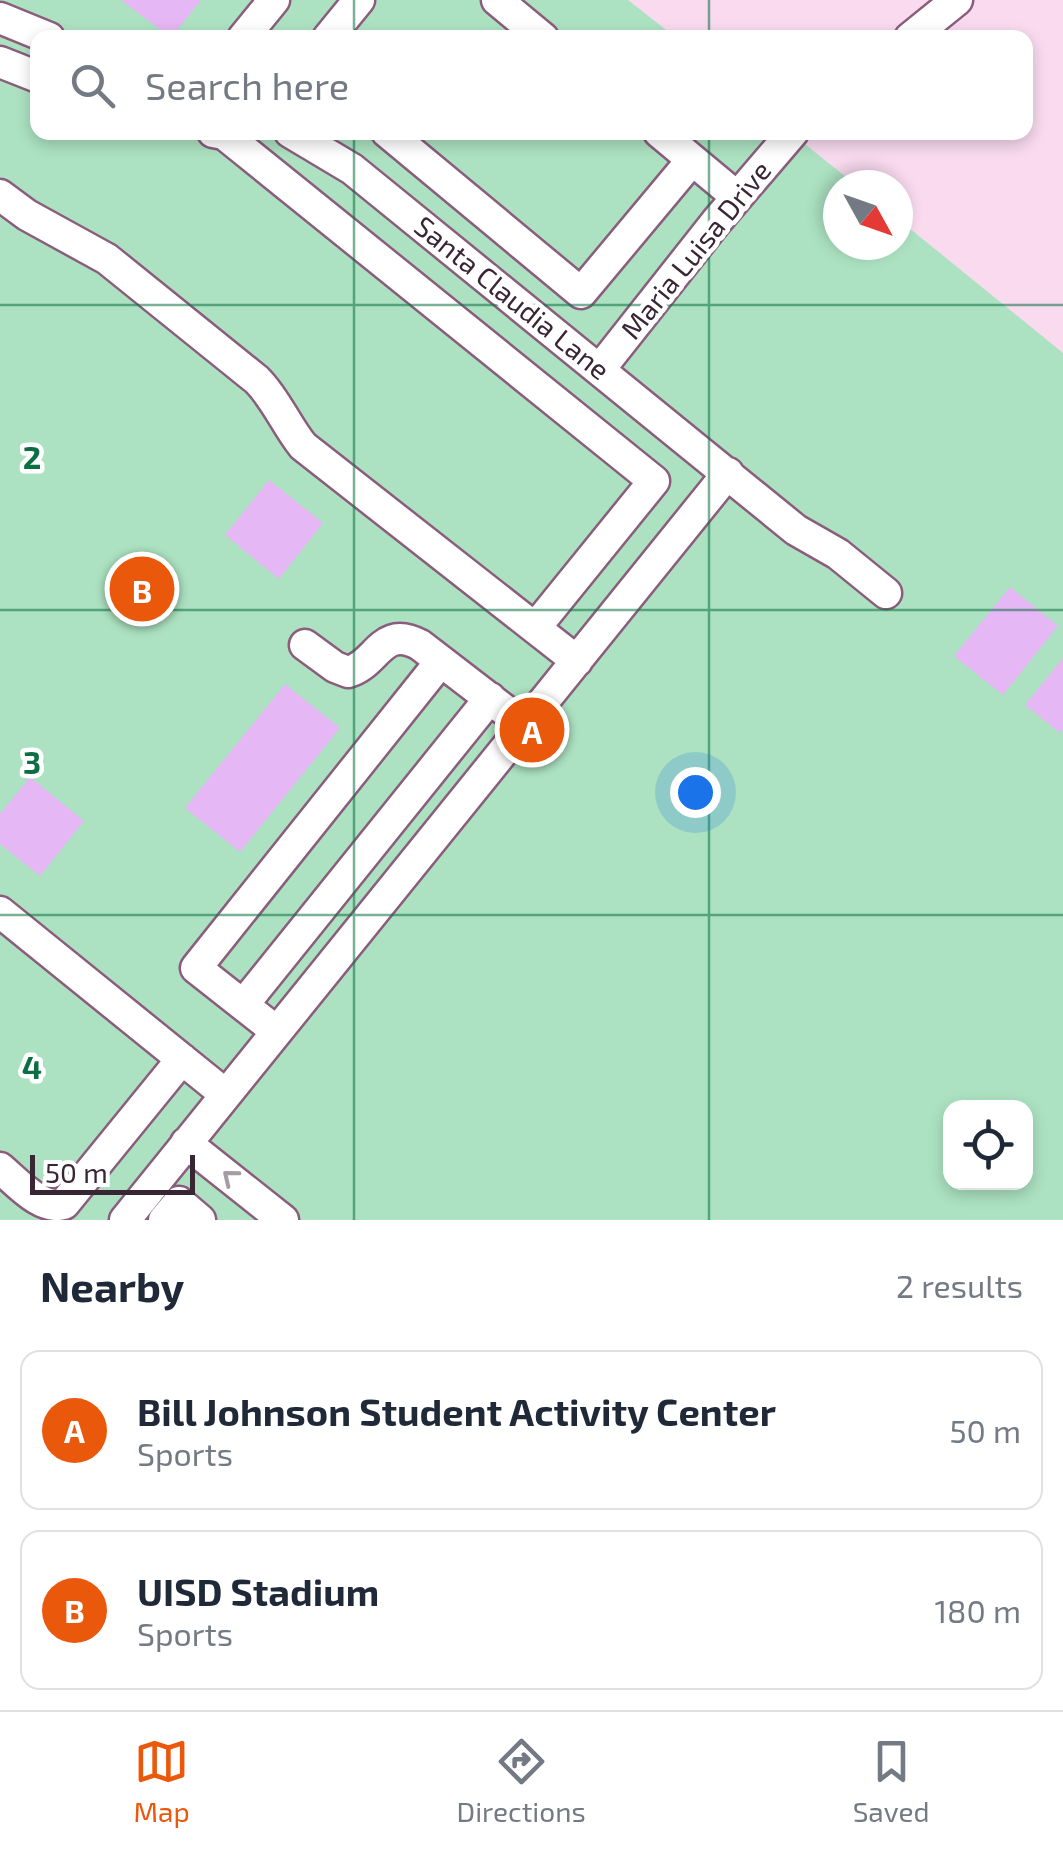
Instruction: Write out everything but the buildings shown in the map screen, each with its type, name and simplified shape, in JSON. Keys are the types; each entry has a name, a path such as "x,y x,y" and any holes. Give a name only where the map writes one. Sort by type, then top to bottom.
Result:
{"street":[{"path":"250,30 274,0"},
{"path":"335,30 359,0"},
{"path":"497,0 533,30"},
{"path":"920,30 957,0"},
{"path":"0,18 35,30"},
{"path":"0,62 30,73"},
{"path":"229,140 654,481 535,628"},
{"name":"Santa Claudia Lane","path":"303,140 352,169 796,530 838,554 886,593"},
{"path":"397,140 582,293 692,160"},
{"path":"668,140 738,197"},
{"name":"Maria Luisa Drive","path":"600,370 786,140"},
{"path":"319,211 352,169"},
{"path":"0,195 127,274 257,380 303,446 576,660"},
{"path":"460,325 494,284"},
{"path":"124,1220 728,473"},
{"path":"305,645 334,667 348,672 361,667 378,649 396,639 412,641 525,724"},
{"path":"276,1032 196,968 441,661"},
{"path":"244,1005 490,698"},
{"path":"0,912 225,1094"},
{"path":"0,1168 43,1203 64,1204 182,1059"},
{"path":"186,1142 274,1217"},
{"path":"164,1220 178,1202 200,1220"}],"green space":[{"path":"0,0 628,0 666,30 30,30 30,140 800,140 837,170 823,170 823,260 913,260 913,231 1063,353 1063,1220 0,1220"}],"place":[{"name":"UISD Stadium","path":"142,589"},
{"name":"Bill Johnson Student Activity Center","path":"532,730"}]}
